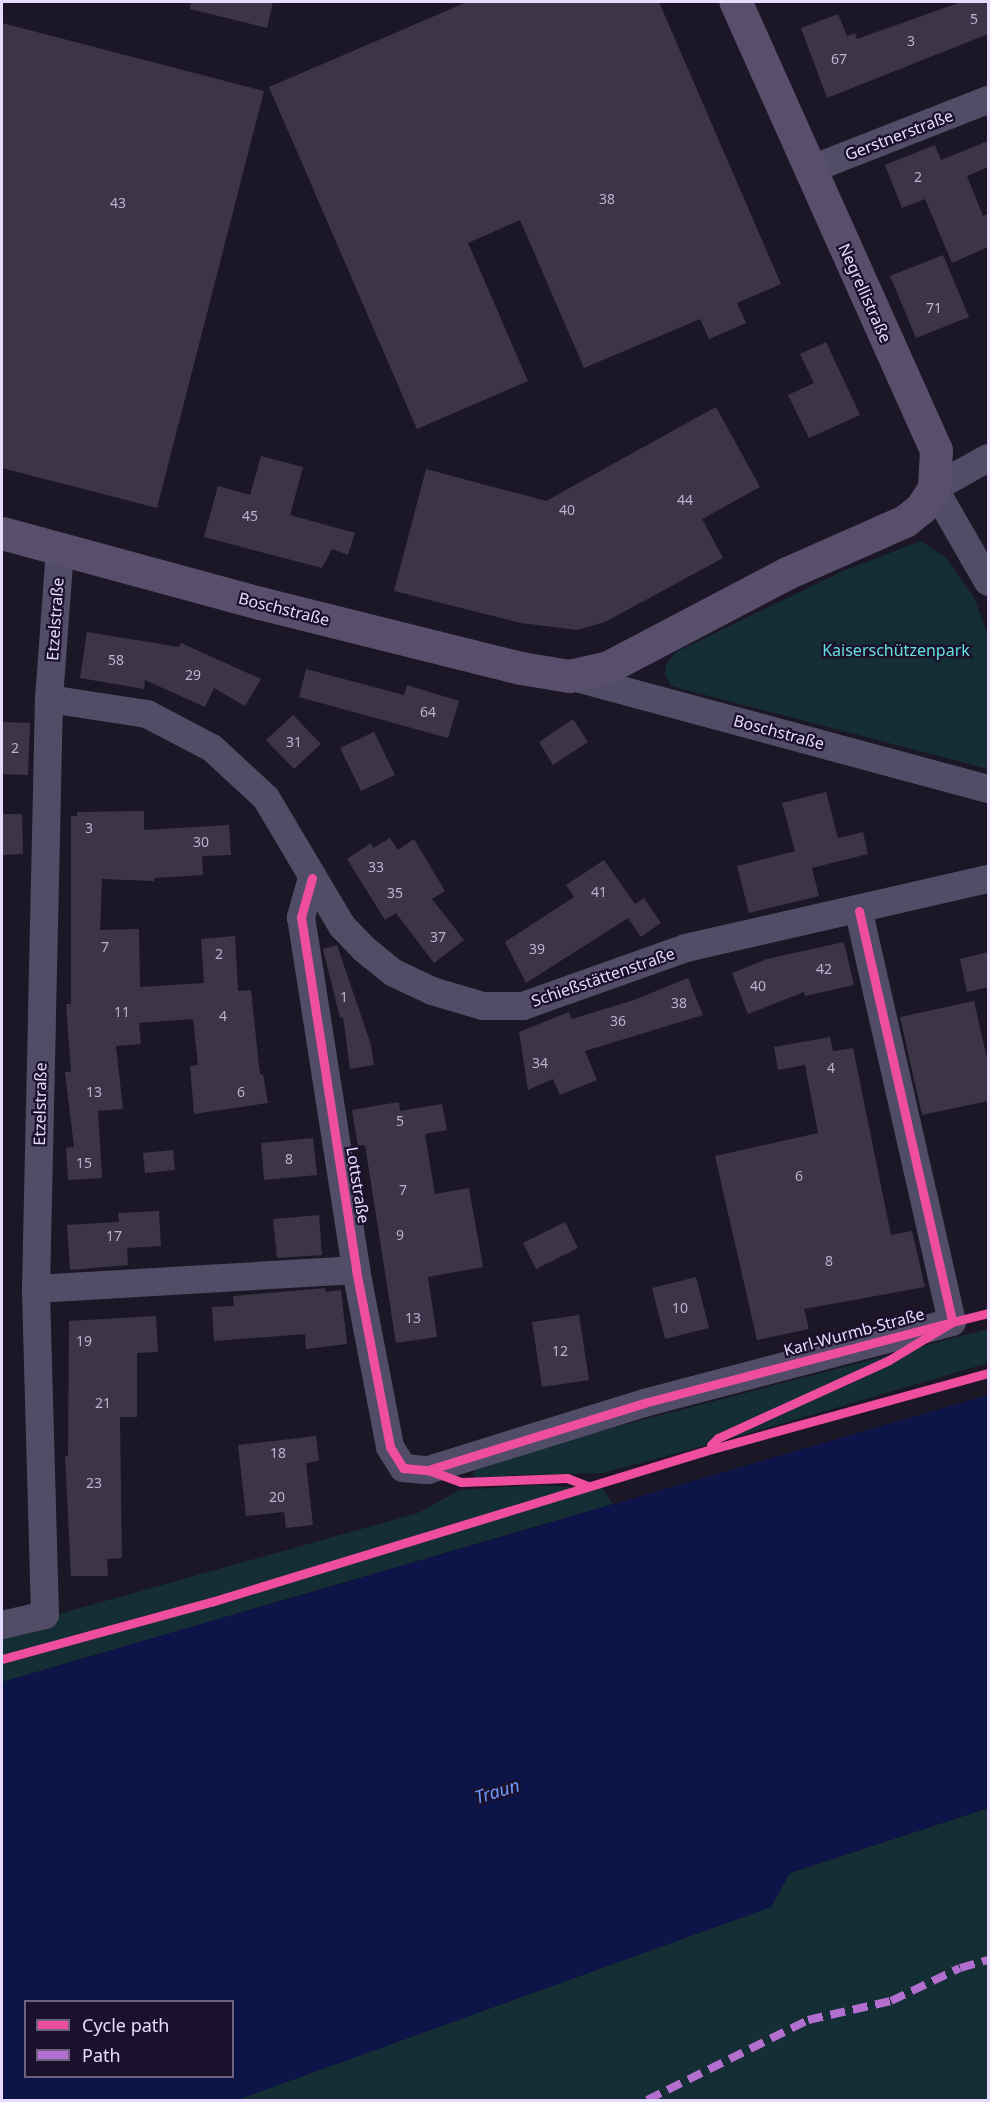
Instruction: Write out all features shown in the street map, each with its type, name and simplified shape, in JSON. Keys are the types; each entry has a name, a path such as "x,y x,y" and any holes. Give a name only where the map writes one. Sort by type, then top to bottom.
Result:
{"main road":[{"name":"Negrellistraße","path":"736,2 809,170 936,450 934,488"},
{"name":"Boschstraße","path":"2,533 306,615 521,668 569,676 608,667 787,573 905,521 921,508 934,488"}],"street":[{"name":"Gerstnerstraße","path":"809,170 988,100"},
{"path":"988,458 934,488 988,582"},
{"name":"Etzelstraße","path":"2,1625 45,1615 36,1289 49,699 60,549"},
{"name":"Boschstraße","path":"569,676 988,789"},
{"name":"Schießstättenstraße","path":"49,699 147,714 212,748 266,798 342,926 394,973 432,991 483,1006 523,1006 686,948 859,911 988,879"},
{"name":"Lottstraße","path":"312,878 301,917 356,1270 390,1447 403,1468 428,1470"},
{"name":"Karl-Wurmb-Straße","path":"428,1470 644,1402 952,1322 859,911"},
{"path":"36,1289 356,1270"}],"green space":[{"name":"Kaiserschützenpark","path":"921,541 946,558 974,597 988,636 988,769 671,686 665,674 666,664 676,652 843,571"},
{"path":"988,1329 988,1363 726,1440 603,1473 515,1475 483,1480 473,1477 475,1464"},
{"path":"539,1485 603,1489 613,1504 2,1682 2,1630 418,1513 460,1490"},
{"path":"988,1808 988,2100 236,2100 770,1907 790,1873"}],"water":[{"name":"Traun","path":"988,1395 988,1808 790,1873 771,1907 237,2100 2,2100 2,1682"}],"building":[{"path":"191,2 273,2 267,28 190,9"},
{"path":"467,2 659,2 781,284 737,303 746,323 709,339 700,319 584,368 520,220 468,243 528,381 417,429 269,87"},
{"path":"961,2 988,2 988,34 827,98 801,28 838,14 847,36 855,33 857,39"},
{"path":"2,23 264,91 157,508 2,468"},
{"path":"988,141 988,167 967,176 983,216 988,214 988,247 952,263 925,199 902,208 885,165 935,145 941,160"},
{"path":"943,255 969,317 916,338 890,276"},
{"path":"826,342 860,415 809,438 788,395 814,383 800,354"},
{"path":"716,407 760,487 702,519 723,558 605,622 577,630 521,623 394,591 426,469 546,501"},
{"path":"261,456 303,467 290,515 355,533 348,555 332,549 322,568 204,537 218,486 250,495"},
{"path":"87,632 179,647 181,643 261,679 245,706 214,688 205,707 145,680 144,689 80,678"},
{"path":"306,669 404,695 407,685 459,701 448,738 299,697"},
{"path":"293,715 321,744 294,769 266,740"},
{"path":"573,719 588,742 553,765 539,742"},
{"path":"2,722 30,723 28,775 2,774"},
{"path":"374,732 395,775 361,791 340,748"},
{"path":"826,792 838,838 863,832 868,854 812,868 819,896 749,913 737,866 795,851 782,803"},
{"path":"144,811 144,830 229,825 231,855 202,856 203,875 154,878 154,881 102,879 100,930 139,929 140,987 204,983 201,939 235,936 238,991 251,990 260,1075 263,1074 268,1103 194,1114 190,1066 198,1065 193,1019 139,1023 141,1044 116,1046 123,1109 98,1111 102,1178 68,1180 66,1148 74,1147 65,1072 71,1072 66,1004 71,1004 71,816 77,816 77,812"},
{"path":"2,814 22,814 23,854 2,855"},
{"path":"390,838 398,850 414,839 445,891 432,899 464,940 434,963 396,913 385,920 347,859 371,843 373,848"},
{"path":"604,860 635,904 644,898 661,923 641,937 628,918 526,983 505,942 574,897 566,885"},
{"path":"844,942 854,985 805,996 804,992 748,1014 732,973 767,959"},
{"path":"337,945 371,1045 374,1065 350,1069 343,1017 340,1018 323,949"},
{"path":"988,952 988,987 967,992 960,959"},
{"path":"688,978 703,1015 585,1051 597,1080 560,1095 553,1079 528,1090 519,1032 569,1012 572,1019 634,1000"},
{"path":"974,1001 988,1063 988,1101 922,1115 900,1017"},
{"path":"830,1037 833,1051 853,1048 891,1235 912,1231 925,1287 804,1309 809,1329 757,1340 715,1156 818,1133 805,1065 778,1070 774,1047"},
{"path":"399,1102 400,1111 442,1104 447,1130 425,1134 435,1194 469,1188 483,1267 428,1277 437,1337 396,1343 365,1145 358,1146 352,1110"},
{"path":"313,1138 317,1175 264,1180 261,1143"},
{"path":"173,1150 175,1170 145,1173 143,1153"},
{"path":"159,1211 161,1246 127,1248 128,1265 70,1270 67,1225 119,1222 118,1213"},
{"path":"319,1215 322,1255 277,1258 273,1219"},
{"path":"565,1222 578,1248 536,1269 523,1243"},
{"path":"696,1277 709,1328 665,1339 652,1288"},
{"path":"325,1288 326,1292 341,1290 347,1344 306,1349 305,1334 214,1341 212,1307 234,1306 233,1296"},
{"path":"579,1315 589,1380 542,1387 532,1322"},
{"path":"156,1316 158,1352 137,1353 137,1417 120,1417 122,1558 107,1559 108,1576 71,1576 65,1456 68,1456 69,1321"},
{"path":"316,1436 319,1461 306,1463 313,1525 286,1528 284,1512 246,1516 238,1445"}],"marked path":[{"path":"647,2100 808,2020 891,2001 960,1968 988,1960"}],"cycle path":[{"path":"312,878 301,917 356,1270 390,1447 403,1468 428,1470 461,1482 567,1478 588,1486"},
{"path":"859,911 952,1322"},
{"path":"711,1445 718,1438 889,1360 952,1322 988,1313"},
{"path":"428,1470 644,1403 952,1322"},
{"path":"2,1659 211,1602 705,1451 988,1373"}]}
